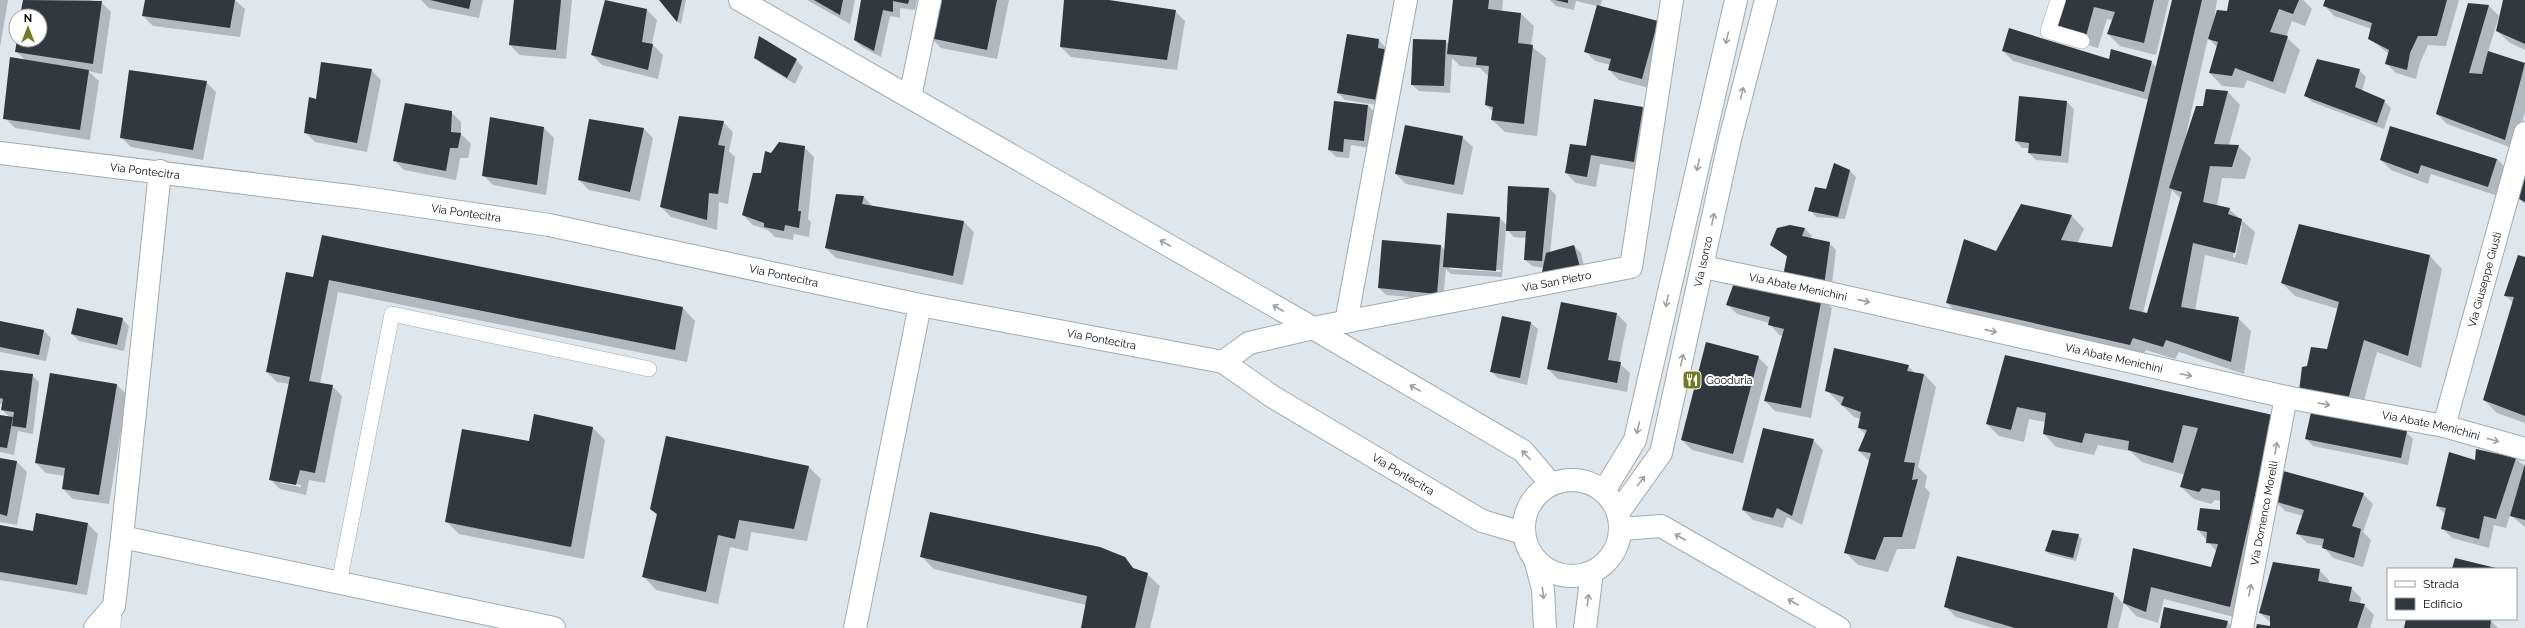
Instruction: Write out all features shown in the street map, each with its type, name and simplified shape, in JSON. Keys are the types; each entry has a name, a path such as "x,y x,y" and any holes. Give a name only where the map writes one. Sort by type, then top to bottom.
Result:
{"street":[{"path":"740,0 1313,328 1523,451 1552,484"},
{"path":"910,97 930,0"},
{"path":"1346,322 1406,0"},
{"name":"Via San Pietro","path":"1223,362 1249,343 1313,328 1631,267 1672,0"},
{"path":"1604,492 1635,440 1736,0"},
{"name":"Via Isonzo","path":"1619,521 1661,453 1730,139 1766,0"},
{"name":"Via Giuseppe Giusti","path":"2444,426 2525,133"},
{"name":"Via Pontecitra","path":"1,156 160,171 550,225 920,305 1223,362 1273,397 1482,521 1523,533"},
{"path":"95,628 114,606 160,171"},
{"name":"Via Abate Menichini","path":"1703,267 1828,293 2286,397 2444,426 2525,449"},
{"path":"855,628 920,305"},
{"name":"Via Domenco Morelli","path":"2242,628 2286,397"},
{"path":"1568,480 1578,480 1594,485 1604,492 1619,521 1615,551 1606,563 1592,572 1572,577 1560,575 1544,568 1535,559 1526,545 1523,533 1524,517 1535,496 1552,484 1568,480"},
{"path":"1619,521 1661,526 1825,625"},
{"path":"122,537 554,628"},
{"path":"1535,559 1543,589 1544,628"},
{"path":"1585,628 1592,572"}],"lane":[{"path":"2058,0 2048,31 2082,41"},
{"path":"339,583 392,314 649,369"},
{"path":"113,628 114,606"}],"building":[{"path":"23,0 102,1 93,64 15,52 16,48 48,48 48,8 22,8"},
{"path":"145,0 235,0 230,28 142,16"},
{"path":"430,0 471,0 469,9"},
{"path":"514,0 561,0 556,50 509,45"},
{"path":"605,0 647,9 642,42 653,44 648,70 591,55"},
{"path":"659,0 682,0 677,22"},
{"path":"814,0 843,0 840,15"},
{"path":"861,0 909,0 908,4 893,1 893,12 883,10 874,51 854,40"},
{"path":"937,0 997,0 987,50 930,38"},
{"path":"1064,0 1109,0 1176,10 1167,60 1060,47"},
{"path":"1453,0 1489,0 1488,9 1521,13 1518,43 1533,45 1524,124 1491,120 1493,107 1485,105 1489,66 1476,65 1477,57 1447,54"},
{"path":"1555,0 1568,0 1568,3"},
{"path":"2065,0 2154,0 2144,43 2107,34 2115,12 2094,7 2086,36 2056,27"},
{"path":"2172,0 2202,0 2129,309 2147,313 2182,192 2169,188 2196,106 2203,106 2206,89 2228,91 2214,144 2239,145 2232,167 2210,166 2203,202 2230,208 2228,214 2242,219 2235,253 2193,243 2181,307 2239,317 2231,362 2166,340 2163,347 2133,338 2130,345 1946,303 1964,239 1996,251 2021,204 2072,215 2061,240 2112,247"},
{"path":"2229,0 2299,0 2293,14 2279,9 2270,32 2288,36 2273,82 2235,68 2232,76 2209,73 2218,42 2208,39 2217,10 2227,11"},
{"path":"2325,0 2447,0 2437,36 2418,36 2410,53 2407,70 2385,64 2389,50 2368,39 2372,23 2323,6"},
{"path":"2503,0 2525,0 2525,44 2496,31"},
{"path":"2468,3 2489,5 2469,73 2482,74 2488,51 2525,63 2505,140 2436,114"},
{"path":"1597,5 1658,21 1642,79 1608,70 1611,59 1584,52"},
{"path":"2009,28 2109,59 2111,49 2152,61 2144,92 2002,51"},
{"path":"1347,34 1379,39 1378,48 1394,51 1390,73 1381,72 1377,100 1337,93"},
{"path":"759,36 797,59 787,78 754,58"},
{"path":"1413,39 1446,40 1444,86 1411,85"},
{"path":"10,57 89,70 80,130 3,119"},
{"path":"2317,59 2360,69 2355,87 2385,100 2377,123 2304,96"},
{"path":"321,62 372,69 357,143 304,133 309,97 316,99"},
{"path":"129,70 207,81 193,150 120,138"},
{"path":"2019,96 2067,101 2061,156 2028,153 2029,143 2015,141"},
{"path":"1594,99 1643,107 1634,162 1591,155 1587,177 1565,173 1570,144 1586,146"},
{"path":"1334,101 1368,105 1364,141 1344,139 1343,152 1328,150"},
{"path":"405,103 452,111 451,132 461,133 458,148 450,148 446,171 393,161"},
{"path":"679,116 724,121 718,145 725,146 718,194 709,193 707,220 660,207"},
{"path":"490,117 544,127 537,185 482,176"},
{"path":"589,119 644,128 630,192 578,180"},
{"path":"1405,125 1463,136 1454,185 1395,174"},
{"path":"2390,126 2497,159 2488,187 2421,165 2418,174 2380,160"},
{"path":"779,142 805,146 798,211 801,211 799,228 785,225 784,231 764,227 764,223 742,215 753,173 761,173 765,151 771,153"},
{"path":"2525,156 2525,202 2512,195"},
{"path":"1834,163 1850,170 1838,217 1808,211 1815,187 1826,189"},
{"path":"1508,186 1549,188 1542,261 1524,260 1526,231 1506,231"},
{"path":"836,194 864,196 862,204 964,221 953,276 825,248"},
{"path":"1447,213 1500,217 1496,271 1443,267"},
{"path":"2299,224 2430,255 2408,356 2364,340 2348,400 2299,391 2302,367 2307,366 2311,347 2327,349 2339,302 2281,283"},
{"path":"1790,225 1805,228 1802,236 1830,242 1824,286 1783,276 1787,256 1770,245 1777,228"},
{"path":"322,235 683,307 675,350 329,280 309,381 333,385 315,473 300,470 296,485 269,480 290,377 266,372 286,272 313,277"},
{"path":"1382,240 1441,245 1437,294 1378,288"},
{"path":"1574,245 1580,267 1541,277 1546,253"},
{"path":"2518,255 2525,257 2525,416 2483,400 2514,297 2504,296"},
{"path":"1735,280 1822,297 1801,408 1764,401 1784,329 1768,325 1770,317 1726,305"},
{"path":"1561,302 1617,313 1608,360 1621,362 1617,383 1547,369"},
{"path":"77,308 123,318 117,345 71,334"},
{"path":"1502,316 1531,322 1520,378 1490,372"},
{"path":"0,321 44,330 39,355 0,347"},
{"path":"1706,342 1759,356 1733,454 1681,440"},
{"path":"1834,348 1909,365 1907,371 1924,374 1904,462 1915,463 1912,480 1918,479 1902,537 1884,537 1875,560 1844,553 1871,453 1858,451 1867,430 1858,428 1861,412 1841,405 1844,397 1825,391"},
{"path":"2005,355 2273,415 2230,607 2151,587 2146,612 2123,603 2133,548 2211,567 2218,544 2206,543 2207,532 2197,530 2200,508 2220,510 2220,491 2202,488 2199,492 2180,487 2198,428 2183,425 2173,463 2128,450 2129,441 2085,433 2082,443 2043,434 2046,413 2017,407 2011,430 1986,424"},
{"path":"0,370 33,374 26,428 12,426 14,412 1,410 3,399 0,398"},
{"path":"50,373 117,384 99,495 62,489 65,468 35,463"},
{"path":"2312,408 2407,431 2401,458 2305,439"},
{"path":"534,414 593,427 571,547 445,522 462,429 529,441"},
{"path":"0,415 13,417 7,448 0,447"},
{"path":"1763,428 1814,439 1792,516 1777,508 1773,518 1742,510"},
{"path":"666,436 809,466 794,529 739,520 735,539 718,535 706,592 642,577 657,514 650,509"},
{"path":"2476,449 2516,458 2496,519 2484,516 2479,539 2441,529 2446,508 2436,506 2449,452 2475,460"},
{"path":"0,458 17,461 7,516 0,514"},
{"path":"2525,464 2525,520 2510,516"},
{"path":"2283,471 2364,493 2352,526 2361,529 2354,558 2322,548 2324,539 2296,534 2304,510 2274,501"},
{"path":"930,512 1100,547 1125,557 1133,568 1148,573 1135,628 1081,628 1087,596 920,557"},
{"path":"36,513 88,523 77,585 0,572 0,525 33,531"},
{"path":"2052,530 2079,534 2073,558 2045,551"},
{"path":"1957,556 2114,593 2107,628 2015,628 1944,607"},
{"path":"2455,558 2496,568 2452,568"},
{"path":"2273,562 2320,569 2318,581 2352,587 2349,601 2365,604 2357,628 2256,628 2257,624 2270,626 2270,616 2259,613"},
{"path":"2164,607 2228,621 2226,628 2160,628"},
{"path":"2406,620 2491,620 2490,628 2404,628"}],"place":[{"name":"Gooduria","path":"1692,380"}]}
